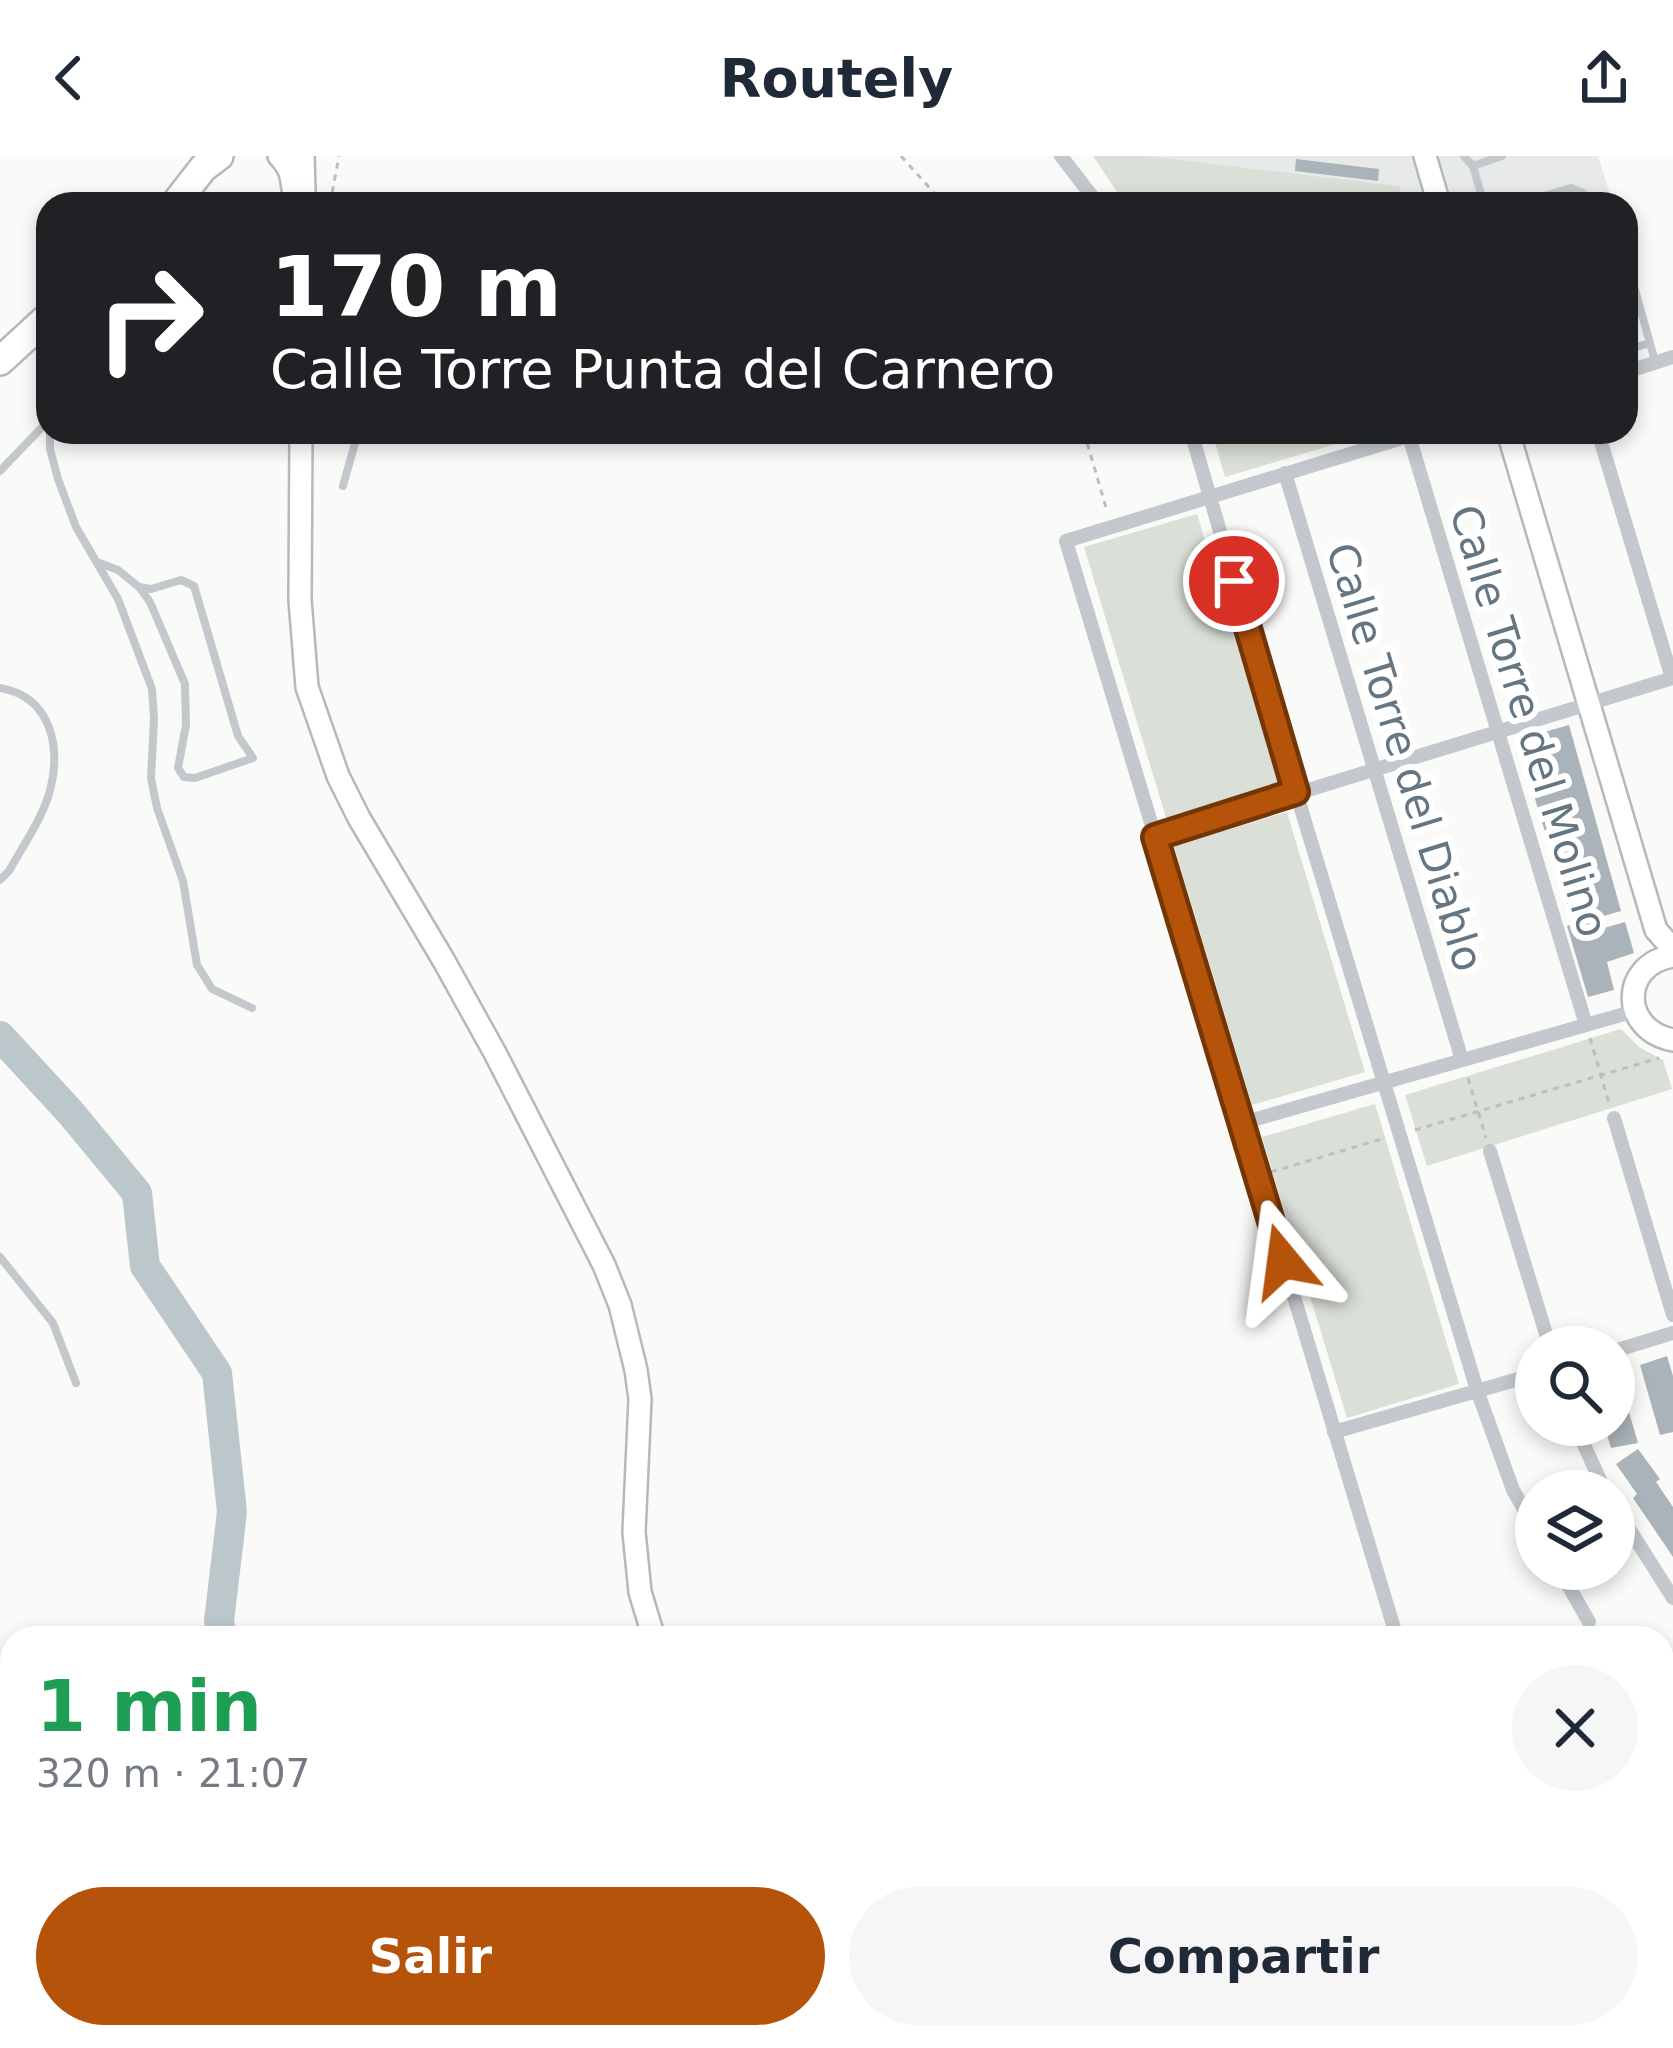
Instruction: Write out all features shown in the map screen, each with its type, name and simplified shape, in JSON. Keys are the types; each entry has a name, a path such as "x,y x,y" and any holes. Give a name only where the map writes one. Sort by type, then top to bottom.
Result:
{"highway":[{"path":"166,192 194,156"},
{"path":"185,192 219,156"},
{"path":"0,361 36,328"},
{"path":"0,378 36,346"}],"main road":[{"path":"279,156 294,181 294,192"},
{"path":"303,156 304,192"},
{"path":"1425,156 1436,192"},
{"path":"301,444 300,600 307,687 348,797 495,1053 620,1305 640,1399 635,1548 640,1592 651,1626"},
{"path":"1512,444 1656,930 1673,952 1641,972 1633,991 1635,1010 1646,1028 1673,1040"},
{"path":"1648,965 1656,930"}],"street":[{"path":"1064,158 1089,192"},
{"path":"1638,368 1673,357"},
{"path":"1194,444 1383,1083 1477,1390 1515,1493"},
{"path":"1383,444 1066,541 1393,1626"},
{"name":"Calle Torre del Molino","path":"1419,444 1586,1024"},
{"path":"1155,837 1673,678 1602,444"},
{"name":"Calle Torre del Diablo","path":"1286,473 1462,1060"},
{"path":"1242,1124 1635,1010"},
{"path":"1614,1118 1673,1316"},
{"path":"1490,1151 1544,1326"},
{"path":"1635,1345 1673,1333"},
{"path":"1334,1432 1515,1380"},
{"path":"1635,1538 1673,1598"},
{"path":"1570,1590 1589,1622"}],"lane":[{"path":"1464,156 1473,166 1480,192"},
{"path":"1473,166 1502,156"},
{"path":"1638,300 1655,363"},
{"path":"1638,346 1650,343"},
{"path":"0,471 36,434"},
{"path":"50,444 76,527 118,599 152,689 151,778 183,881 196,964 212,989 251,1008"},
{"path":"344,486 356,444"},
{"path":"97,562 139,586 185,684 181,775 194,778 253,758 238,736 194,586 181,580 152,589 139,586"},
{"path":"0,688 14,690 42,710 52,742 49,794 0,880"},
{"path":"0,1257 53,1324 76,1384"}],"path":[{"path":"332,192 339,156"},
{"path":"901,156 933,192"},
{"path":"1088,444 1112,526"},
{"path":"1586,1024 1614,1118"},
{"path":"1258,1176 1672,1054"},
{"path":"1462,1060 1490,1151"}],"shaded area":[{"path":"1093,156 1148,156 1399,186 1401,192 1117,192"},
{"path":"1148,156 1598,156 1609,192 1401,192 1399,186"},
{"path":"1215,444 1336,444 1225,477"},
{"path":"1197,514 1280,788 1167,821 1084,547"},
{"path":"1287,812 1365,1072 1252,1105 1174,846"},
{"path":"1621,1029 1639,1047 1663,1060 1672,1089 1427,1166 1405,1095"},
{"path":"1375,1104 1459,1384 1347,1418 1262,1137"}],"building":[{"path":"1296,159 1379,169 1378,181 1295,171"},
{"path":"1569,725 1621,911 1593,919 1597,930 1625,922 1634,953 1607,962 1614,990 1588,997 1567,926 1573,924 1532,789 1555,781 1541,733"},
{"path":"1667,1356 1673,1376 1673,1432 1660,1435 1640,1365"},
{"path":"1638,1449 1660,1479 1656,1482 1673,1507 1673,1557 1635,1501 1635,1470 1620,1470 1616,1464"}],"waterway":[{"path":"0,1036 137,1193 145,1266 217,1373 232,1512 220,1626"}],"route":[{"path":"1234,581 1296,792 1155,837 1283,1261"}]}
